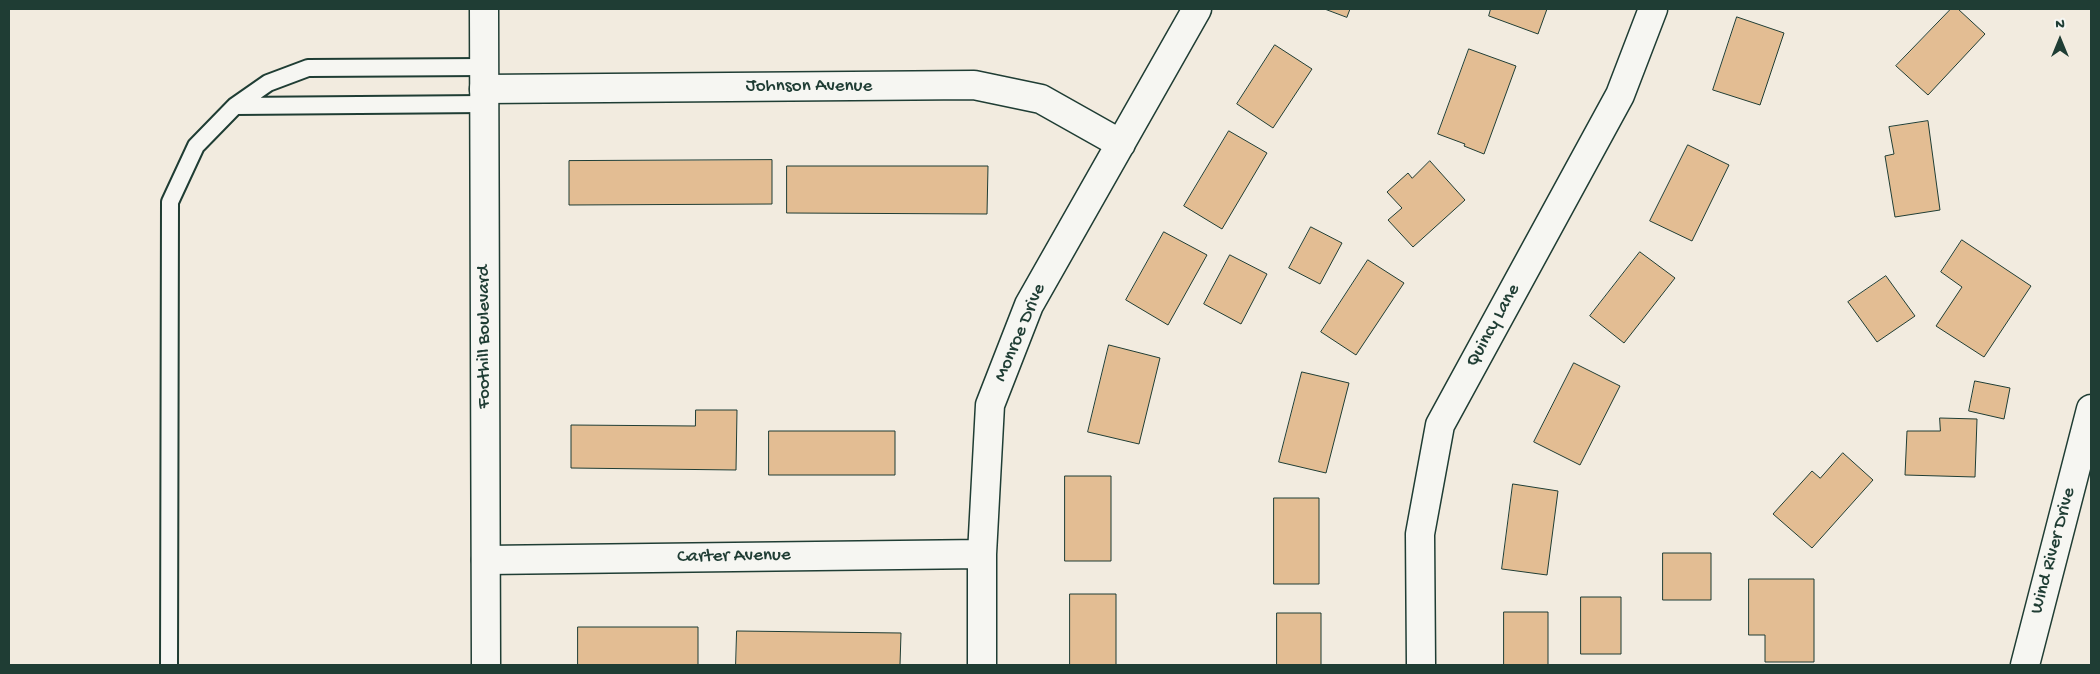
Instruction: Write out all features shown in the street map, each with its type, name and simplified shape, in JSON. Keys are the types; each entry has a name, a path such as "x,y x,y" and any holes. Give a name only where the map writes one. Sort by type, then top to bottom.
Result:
{"street":[{"name":"Foothill Boulevard","path":"484,9 486,665"},
{"name":"Monroe Drive","path":"982,665 982,554 990,405 1029,305 1197,9"},
{"name":"Quincy Lane","path":"1421,665 1420,534 1440,425 1620,95 1653,9"},
{"name":"Johnson Avenue","path":"484,87 974,86 1040,99 1121,144"},
{"name":"Wind River Drive","path":"2025,665 2091,408"},
{"name":"Carter Avenue","path":"486,560 982,554"}],"lane":[{"path":"169,665 170,202 196,146 235,106 268,83 308,68 484,87"},
{"path":"235,106 484,87"}],"building":[{"path":"1325,9 1350,9 1347,17"},
{"path":"1491,9 1547,9 1538,34 1489,16"},
{"path":"1951,9 1958,9 1985,34 1928,95 1896,66"},
{"path":"1737,17 1784,33 1760,105 1713,90"},
{"path":"1275,45 1312,69 1273,128 1237,104"},
{"path":"1469,49 1516,66 1484,154 1464,146 1465,144 1438,134"},
{"path":"1928,121 1940,210 1895,217 1885,156 1894,154 1889,127"},
{"path":"1229,131 1267,153 1222,229 1184,206"},
{"path":"1688,145 1729,165 1692,241 1650,221"},
{"path":"772,160 772,204 569,205 569,161"},
{"path":"1430,161 1465,200 1413,247 1388,220 1402,208 1387,192 1408,173 1412,178"},
{"path":"787,166 988,166 987,214 787,213"},
{"path":"1311,227 1342,243 1320,284 1289,268"},
{"path":"1164,232 1207,255 1168,325 1126,300"},
{"path":"1962,240 2031,286 1984,357 1936,326 1962,287 1941,272"},
{"path":"1640,252 1675,278 1624,343 1590,316"},
{"path":"1230,255 1267,274 1241,324 1204,304"},
{"path":"1368,260 1404,283 1356,355 1321,332"},
{"path":"1886,276 1915,316 1877,342 1848,302"},
{"path":"1109,345 1160,358 1139,444 1088,432"},
{"path":"1574,363 1620,386 1580,465 1534,442"},
{"path":"1302,372 1349,383 1326,473 1279,462"},
{"path":"1975,381 2010,388 2004,419 1969,411"},
{"path":"696,410 737,410 736,470 571,468 571,425 695,426"},
{"path":"1940,418 1977,419 1975,477 1905,475 1907,431 1940,431"},
{"path":"769,431 895,431 895,475 769,475"},
{"path":"1843,453 1873,480 1812,548 1773,514 1812,471 1820,478"},
{"path":"1065,476 1111,476 1111,561 1065,561"},
{"path":"1513,484 1558,491 1547,575 1502,569"},
{"path":"1274,498 1319,498 1319,584 1274,584"},
{"path":"1663,553 1711,553 1711,600 1663,600"},
{"path":"1749,579 1814,579 1814,662 1765,662 1765,635 1749,635"},
{"path":"1070,594 1116,594 1116,665 1070,665"},
{"path":"1581,597 1621,597 1621,654 1581,654"},
{"path":"1504,612 1548,612 1548,665 1504,665"},
{"path":"1277,613 1321,613 1321,665 1277,665"},
{"path":"578,627 698,627 698,665 578,665"},
{"path":"737,631 901,633 900,665 736,665"}]}
